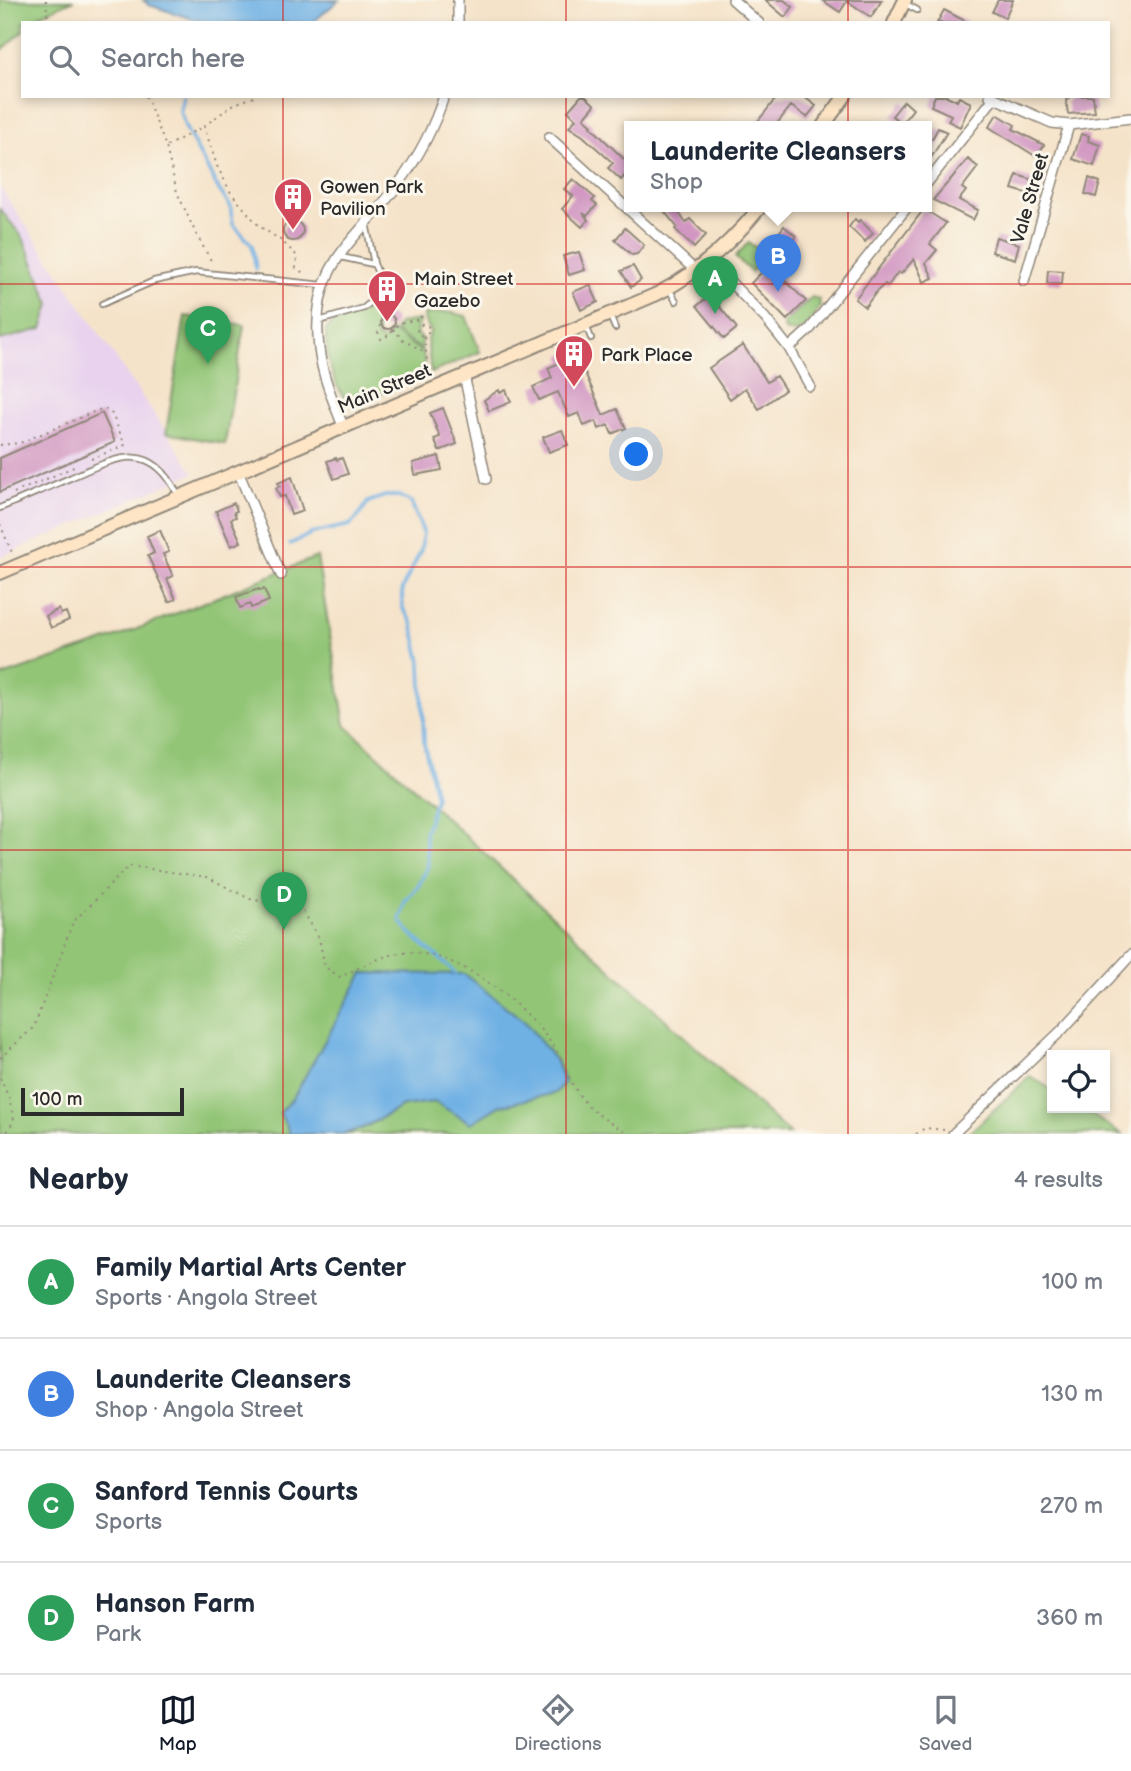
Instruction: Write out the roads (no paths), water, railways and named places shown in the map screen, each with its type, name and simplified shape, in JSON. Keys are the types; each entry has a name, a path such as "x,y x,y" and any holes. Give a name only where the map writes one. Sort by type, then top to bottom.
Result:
{"main road":[{"path":"895,21 904,1"},
{"path":"827,121 844,98"},
{"name":"Main Street","path":"0,573 434,387 586,325 612,322 696,271 755,212"}],"street":[{"path":"458,0 458,21"},
{"path":"733,0 757,21"},
{"path":"343,426 322,364 318,321 324,286 337,257 412,165 443,98"},
{"path":"932,176 991,98"},
{"path":"994,98 1045,121 1069,125 1131,118"},
{"name":"Vale Street","path":"1024,281 1069,125"},
{"path":"549,137 624,205"},
{"path":"631,212 696,271"},
{"path":"789,348 810,329 903,212"},
{"path":"709,260 734,286 778,342 789,348 810,386"},
{"path":"464,375 486,479"},
{"path":"238,471 281,575"},
{"path":"954,1132 1062,1030 1131,955"}],"lane":[{"path":"904,1 918,9"},
{"path":"318,321 358,310 377,298 382,286 374,264 366,223"},
{"path":"337,257 374,264"},
{"path":"102,304 154,281 196,272 324,286"},
{"path":"669,288 676,301"},
{"path":"586,325 592,338"},
{"path":"0,508 121,457 138,459 162,468 178,496"}],"water":[{"path":"143,0 339,0 314,21 199,21 149,5"},
{"path":"363,973 464,974 524,1021 556,1061 564,1083 555,1093 499,1106 471,1123 434,1102 403,1106 363,1128 343,1134 290,1134 280,1113 293,1098"}],"waterway":[{"path":"183,98 180,111 186,129 230,205 233,224 252,245 256,269"},
{"path":"290,544 313,533 350,525 368,502 385,496 399,496 411,502 423,532 421,550 402,589 403,609 412,622 421,662 424,743 436,797 425,833 428,866 419,885 405,901 400,919 410,933 455,973"}],"place":[{"name":"Gowen Park Pavilion","path":"293,231"},
{"name":"Launderite Cleansers","path":"778,292"},
{"name":"Family Martial Arts Center","path":"715,314"},
{"name":"Main Street Gazebo","path":"387,323"},
{"name":"Sanford Tennis Courts","path":"208,364"},
{"name":"Park Place","path":"574,388"},
{"name":"Hanson Farm","path":"284,930"}]}
